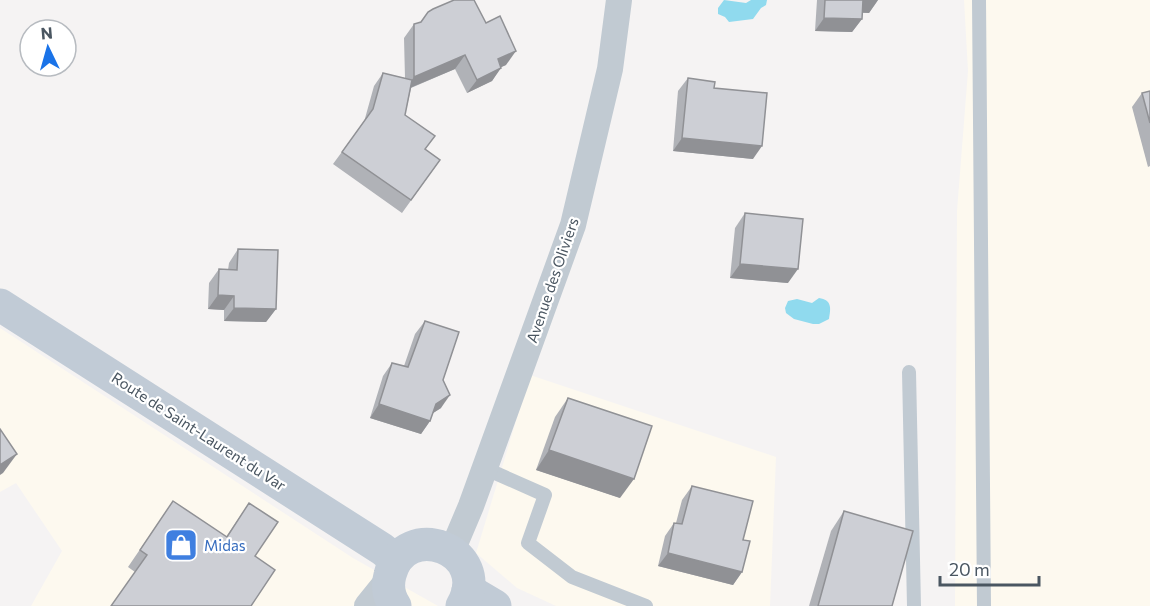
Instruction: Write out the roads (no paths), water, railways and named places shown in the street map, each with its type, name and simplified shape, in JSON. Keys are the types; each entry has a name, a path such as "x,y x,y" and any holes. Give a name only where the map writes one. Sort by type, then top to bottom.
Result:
{"main road":[{"name":"Route de Saint-Laurent du Var","path":"0,305 382,549 393,582"},
{"path":"393,582 402,554 418,545 436,544 459,557 467,572 475,601"}],"street":[{"name":"Avenue des Oliviers","path":"452,551 573,225 610,69 619,0"},
{"path":"367,606 393,582"}],"lane":[{"path":"979,0 984,606"},
{"path":"909,372 914,606"},
{"path":"484,468 545,495 528,543 572,578 645,606"}],"water":[{"path":"724,0 746,3 751,0 767,0 766,5 753,19 729,22 718,14 718,8"},
{"path":"819,298 826,301 830,308 829,319 819,324 794,319 786,313 785,308 788,301 797,299 812,303"}],"place":[{"name":"Midas","path":"181,545"}]}
